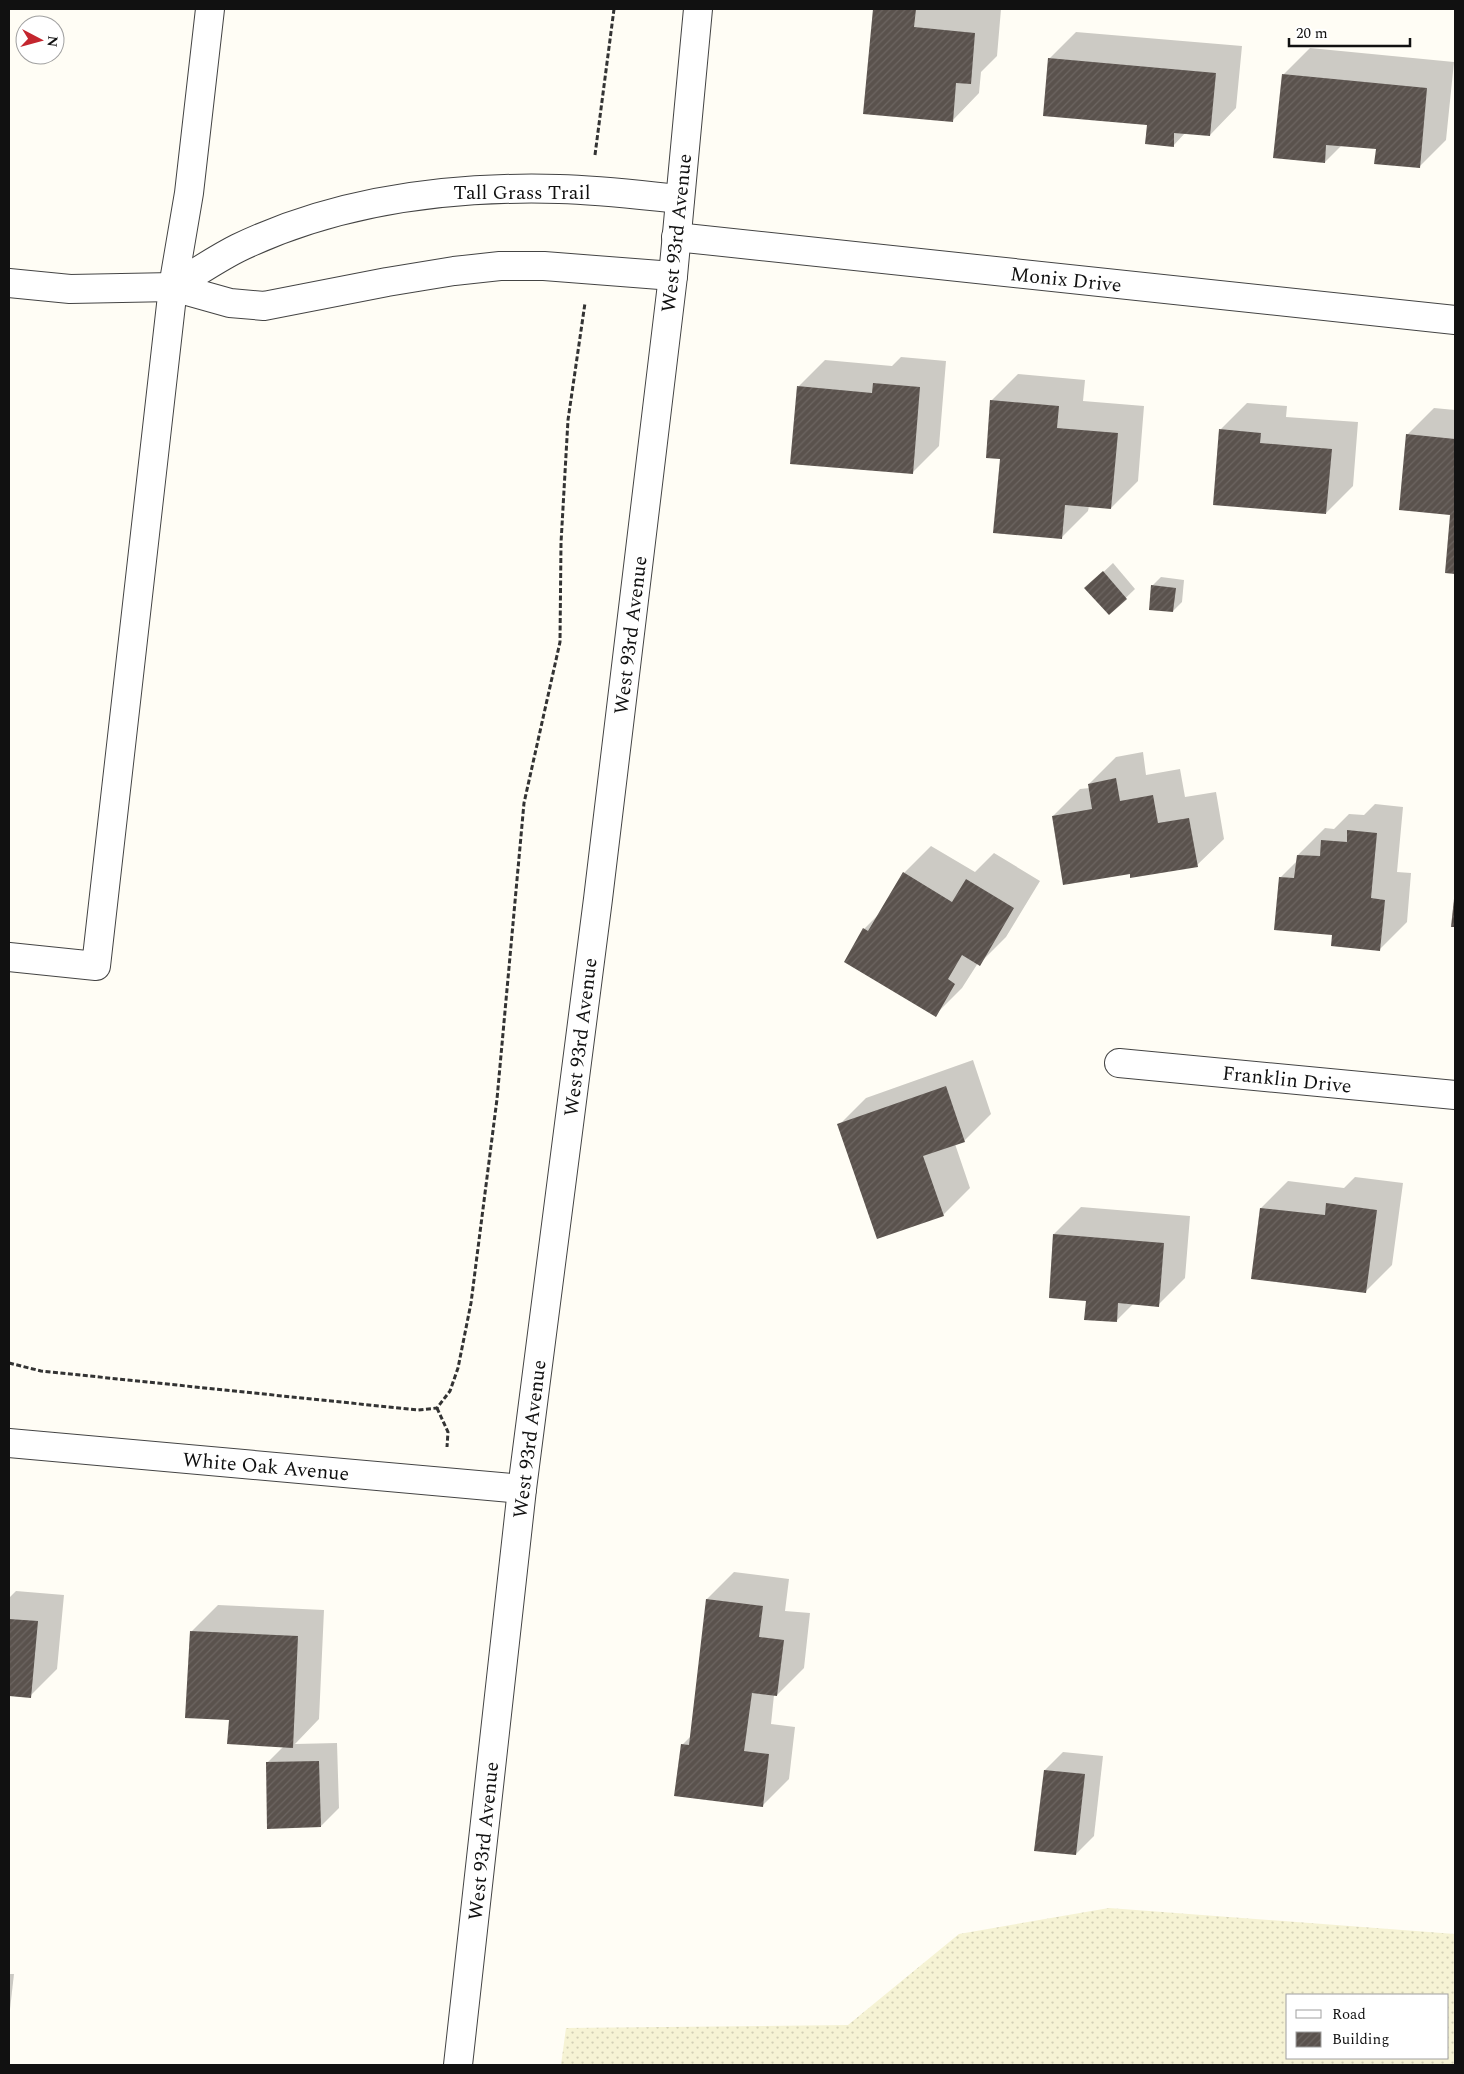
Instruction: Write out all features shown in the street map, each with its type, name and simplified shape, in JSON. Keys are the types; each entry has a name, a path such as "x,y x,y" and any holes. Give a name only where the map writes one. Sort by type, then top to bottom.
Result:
{"street":[{"path":"9,957 96,966 173,287 189,193 210,9"},
{"name":"West 93rd Avenue","path":"458,2065 522,1489 598,899 673,276 698,9"},
{"name":"Tall Grass Trail","path":"173,287 237,248 336,212 390,200 485,188 561,189 680,199"},
{"name":"Monix Drive","path":"676,238 1455,320"},
{"path":"9,283 70,289 173,287 230,303 264,306 454,271 500,266 673,276"},
{"name":"Franklin Drive","path":"1119,1062 1455,1095"},
{"name":"White Oak Avenue","path":"9,1443 522,1489"}],"path":[{"path":"593,192 603,80 614,9"},
{"path":"9,1363 41,1371 418,1410 437,1408 450,1391 458,1368 472,1294 497,1099 524,803 560,642 561,543 568,420 584,309 587,270"}],"shaded area":[{"path":"1109,1908 1455,1934 1455,2065 561,2065 566,2028 848,2025 959,1934"}],"building":[{"path":"873,9 916,9 914,27 975,33 971,84 956,83 953,122 863,114"},
{"path":"1048,58 1216,73 1210,136 1174,133 1174,147 1145,144 1147,125 1043,116"},
{"path":"1282,74 1427,88 1420,168 1374,164 1376,149 1326,145 1325,163 1273,158"},
{"path":"873,383 920,387 913,474 790,464 797,386 872,393"},
{"path":"990,400 1059,406 1057,428 1118,433 1111,509 1065,505 1062,539 993,533 1000,459 986,458"},
{"path":"1219,429 1261,433 1260,443 1332,449 1326,514 1213,505"},
{"path":"1406,434 1455,439 1455,574 1445,573 1450,515 1399,510"},
{"path":"1103,571 1127,599 1109,615 1084,588"},
{"path":"1151,585 1176,588 1173,612 1149,610"},
{"path":"1116,778 1120,801 1153,795 1158,823 1189,818 1198,867 1130,878 1130,874 1063,885 1052,816 1092,809 1088,784"},
{"path":"1347,830 1377,833 1371,898 1385,900 1380,951 1331,946 1332,935 1274,930 1279,877 1294,878 1297,855 1320,856 1321,840 1347,842"},
{"path":"903,872 952,902 966,879 1014,908 980,966 962,955 948,979 955,984 936,1017 844,962 863,928 868,931"},
{"path":"1454,899 1455,927 1451,927"},
{"path":"946,1086 965,1142 923,1156 944,1216 877,1239 837,1124"},
{"path":"1326,1203 1377,1210 1366,1293 1251,1279 1260,1208 1325,1215"},
{"path":"1053,1234 1164,1243 1159,1307 1118,1303 1117,1322 1084,1320 1086,1301 1049,1298"},
{"path":"706,1599 763,1606 759,1637 784,1640 777,1696 752,1693 744,1751 769,1754 763,1807 674,1796 681,1744 689,1745"},
{"path":"9,1619 38,1621 31,1698 9,1696"},
{"path":"190,1631 298,1636 293,1748 227,1744 229,1720 185,1718"},
{"path":"319,1761 321,1827 267,1829 266,1762"},
{"path":"1044,1770 1085,1774 1076,1855 1034,1851"}]}
